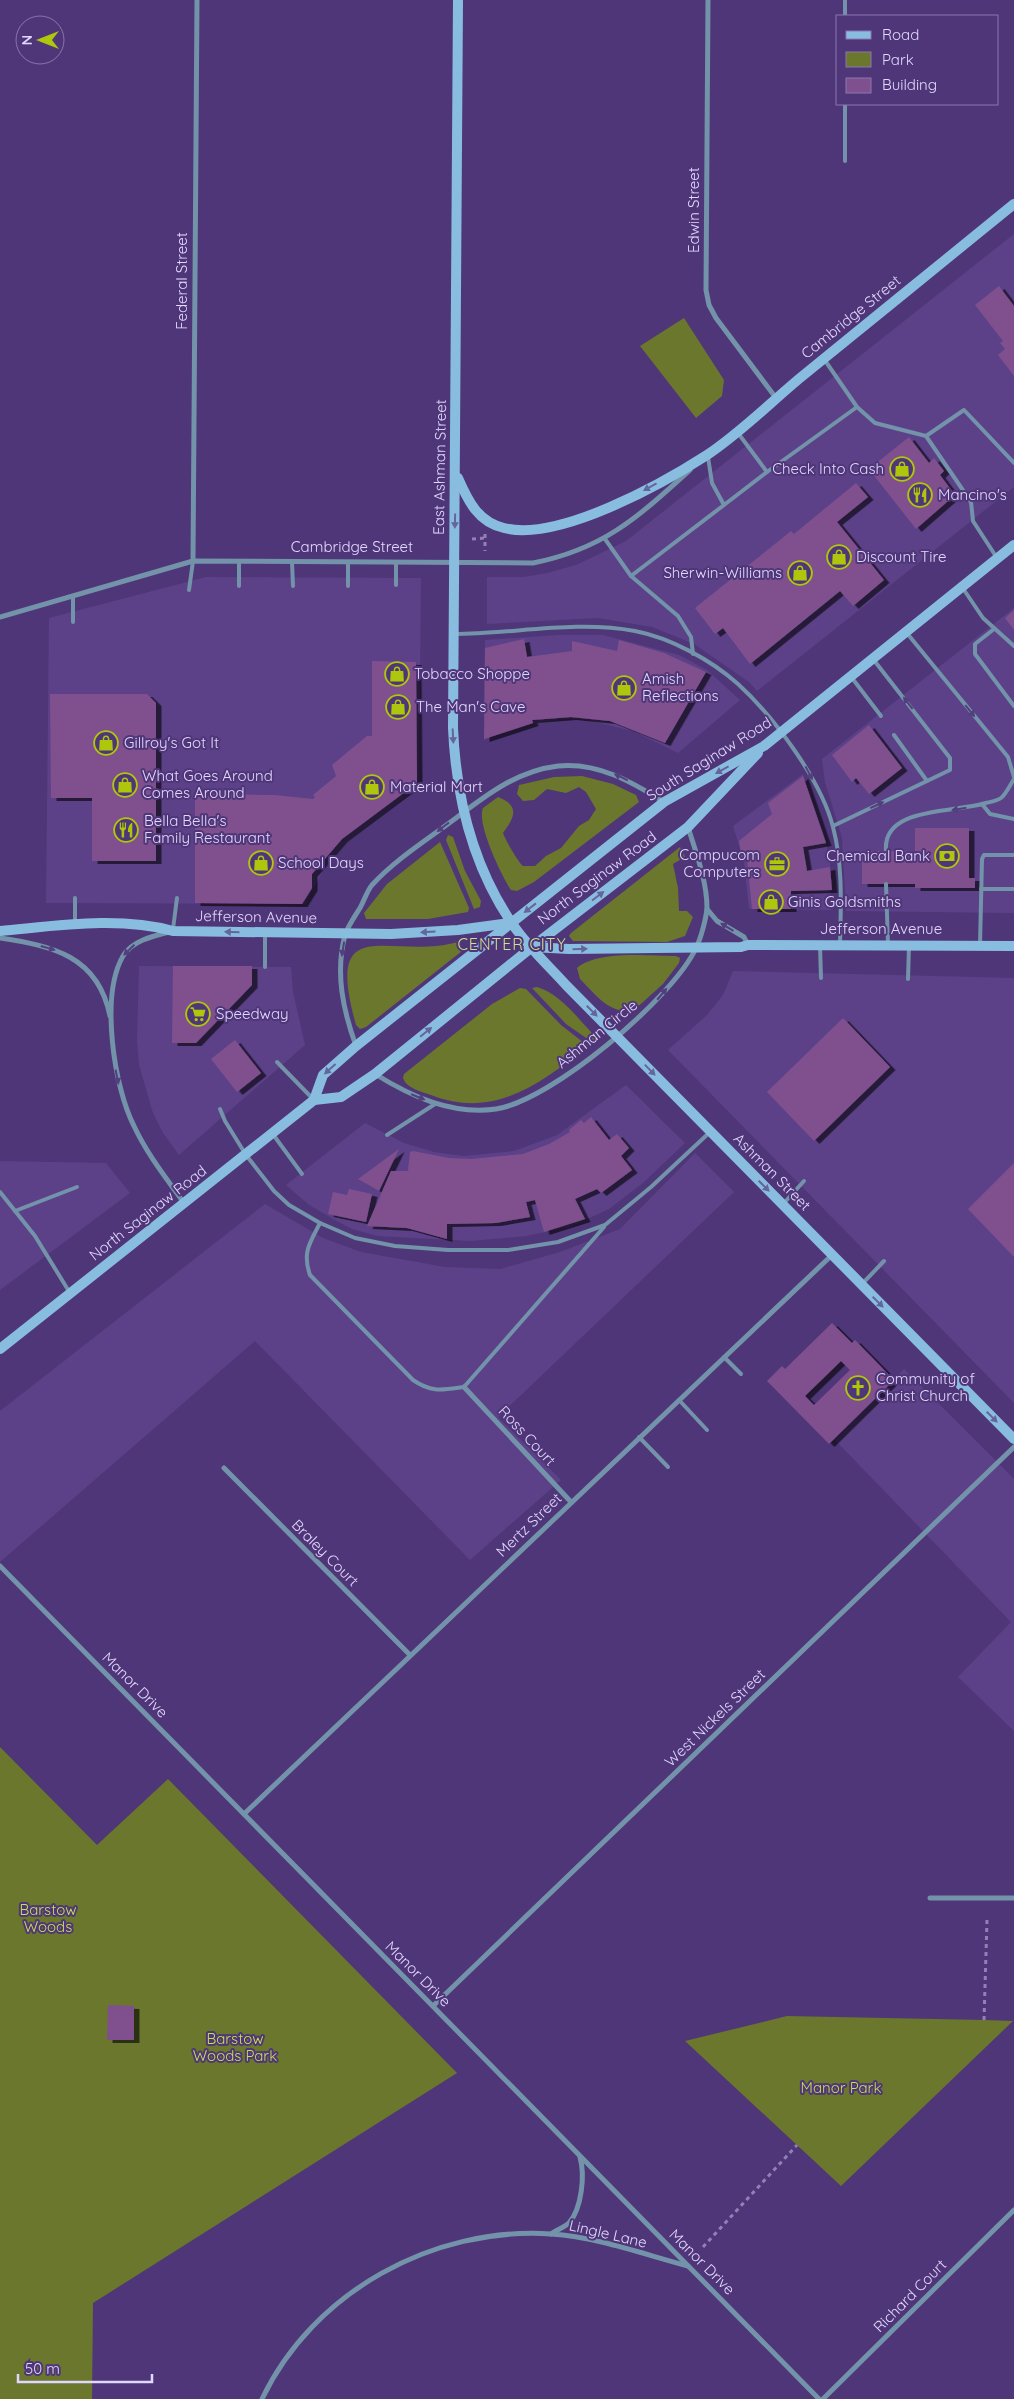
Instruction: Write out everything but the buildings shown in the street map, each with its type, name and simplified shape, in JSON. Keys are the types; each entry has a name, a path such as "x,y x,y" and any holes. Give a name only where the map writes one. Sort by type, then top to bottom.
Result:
{"street":[{"name":"Federal Street","path":"193,561 197,0"},
{"name":"East Ashman Street","path":"458,0 454,764 463,813 476,857 512,923"},
{"name":"Edwin Street","path":"708,0 706,290 709,305 716,318 776,398"},
{"name":"Cambridge Street","path":"0,617 193,561 533,563 557,558 605,538 636,519 708,454 1014,204"},
{"name":"Cambridge Street","path":"456,472 465,495 481,516 494,525 520,530 558,526 607,508 635,495 708,454"},
{"name":"South Saginaw Road","path":"512,923 664,802 764,746 1014,545"},
{"name":"North Saginaw Road","path":"0,1349 314,1100 342,1097 375,1074 532,946 688,827 764,746"},
{"path":"356,1046 347,1020 341,992 341,961 346,933 372,886 408,854 506,782 524,774 559,766 610,772 664,802"},
{"name":"Ashman Circle","path":"375,1074 401,1090 434,1104 468,1110 497,1109 525,1101 563,1079 655,1003 697,948 707,909 704,882 688,827"},
{"path":"707,909 716,921 744,937 748,945"},
{"path":"314,1100 323,1075 356,1046 512,923"},
{"name":"Jefferson Avenue","path":"0,931 75,924 150,925 173,931 427,933 512,923"},
{"name":"Ashman Street","path":"512,923 616,1036 1014,1440"},
{"path":"112,1029 114,986 123,956 137,943 173,931"},
{"path":"0,938 54,950 82,963 100,987 108,1006 118,1083 129,1115 146,1150 184,1203"},
{"name":"Jefferson Avenue","path":"532,946 569,949 697,948 820,944 1014,946"},
{"name":"Mertz Street","path":"244,1814 832,1255"},
{"name":"Ross Court","path":"464,1387 571,1502"},
{"name":"West Nickels Street","path":"433,2006 1014,1447"},
{"name":"Braley Court","path":"224,1468 410,1656"},
{"name":"Manor Drive","path":"0,1566 821,2399"},
{"path":"930,1898 1014,1898"},
{"name":"Lingle Lane","path":"551,2234 568,2223 576,2208 582,2186 583,2171 580,2156"},
{"name":"Richard Court","path":"821,2399 1014,2210"},
{"name":"Lingle Lane","path":"262,2399 286,2358 318,2320 352,2292 378,2275 412,2257 459,2242 507,2234 551,2234 583,2239 688,2266"}],"lane":[{"path":"845,0 845,15"},
{"path":"845,105 845,161"},
{"path":"824,359 857,408 875,423 926,436 971,502 973,521 997,559"},
{"path":"631,576 767,472 857,408"},
{"path":"926,436 964,410 1014,463"},
{"path":"736,431 767,472"},
{"path":"708,454 712,483 724,505"},
{"path":"605,538 631,576 678,616 691,637 693,654"},
{"path":"189,590 193,561"},
{"path":"239,562 239,586"},
{"path":"292,562 293,586"},
{"path":"348,562 348,586"},
{"path":"396,562 396,585"},
{"path":"962,587 983,618 1014,646"},
{"path":"73,596 73,622"},
{"path":"454,634 579,628 610,628 635,631 663,640 693,654 737,684 781,733 806,766 833,826 839,855 841,884 840,944"},
{"path":"994,629 975,644 975,654 1014,706"},
{"path":"886,851 885,840 888,832 905,818 982,804 1001,798 1014,778 1008,757 906,632"},
{"path":"833,826 950,770 950,758 874,658"},
{"path":"851,676 881,716"},
{"path":"894,735 927,781"},
{"path":"1008,757 1014,760"},
{"path":"982,804 990,814 1014,819"},
{"path":"980,945 982,859 984,855 1014,855"},
{"path":"886,884 888,944"},
{"path":"981,889 1014,888"},
{"path":"75,898 75,924"},
{"path":"173,931 178,898"},
{"path":"264,932 265,968"},
{"path":"820,944 821,978"},
{"path":"908,979 909,944"},
{"path":"277,1062 314,1100"},
{"path":"387,1135 434,1104"},
{"path":"220,1109 225,1121 246,1155 274,1191 289,1204 320,1223 356,1238 395,1246 448,1250 508,1250 558,1242 605,1226"},
{"path":"320,1223 306,1255 305,1261 310,1275 412,1380 426,1389 464,1387 605,1226 651,1187 710,1132"},
{"path":"272,1134 302,1174"},
{"path":"782,1204 804,1181"},
{"path":"15,1211 77,1188"},
{"path":"0,1192 35,1236 70,1294"},
{"path":"862,1285 884,1261"},
{"path":"724,1357 741,1374"},
{"path":"678,1400 707,1430"},
{"path":"639,1437 668,1468"}],"path":[{"path":"485,532 485,551"},
{"path":"472,539 485,538"},
{"path":"984,2020 987,1920"},
{"path":"703,2247 797,2145"}],"shaded area":[{"path":"1014,234 1014,487 757,691 749,682 694,644 652,627 598,618 487,624 487,577 524,577 547,573 576,565 626,541"},
{"path":"206,577 421,578 419,787 346,843 324,869 305,904 46,903 49,618"},
{"path":"1014,608 1014,913 846,911 842,838 825,782 822,759"},
{"path":"558,635 603,635 679,655 707,670 740,700 678,753 633,731 583,719 561,719 531,724 484,740 485,640"},
{"path":"803,774 824,832 830,863 831,910 749,909 744,861 733,826"},
{"path":"139,966 291,967 293,992 305,1045 179,1155 163,1133 153,1113 139,1065 137,1041"},
{"path":"733,971 1014,978 1014,1403 668,1050 707,1015 723,995"},
{"path":"626,1085 685,1143 643,1183 609,1209 570,1227 526,1236 471,1241 377,1236 352,1229 333,1219 308,1204 286,1185 365,1123 404,1143 434,1152 464,1156 514,1151 557,1135"},
{"path":"695,1153 734,1192 498,1417 561,1480 470,1560 255,1341 0,1562 0,1411 265,1204 323,1238 361,1252 445,1267 500,1269 560,1252 620,1229"},
{"path":"0,1161 106,1163 130,1193 0,1290"},
{"path":"904,1369 1014,1479 1014,1731 958,1677 1011,1622 834,1439"}],"green space":[{"path":"684,318 724,380 722,396 696,418 640,346"},
{"path":"582,776 613,784 636,795 639,802 534,882 517,891 511,890 496,862 486,837 483,825 483,808 498,797 510,804 513,808 513,813 503,833 523,866 535,866 546,856 561,848 579,826 589,820 596,809 586,792 579,787 566,793 547,789 534,800 523,801 517,794 519,785 554,777"},
{"path":"448,835 453,837 465,871 481,901 480,907 474,909 446,840"},
{"path":"440,842 469,908 468,912 428,919 366,919 364,913 387,884"},
{"path":"680,847 685,857 673,864 678,888 679,911 687,911 693,917 685,936 667,942 573,941 569,936 571,933"},
{"path":"458,942 462,946 462,951 366,1027 360,1029 356,1025 348,989 348,965 356,952 369,947 433,946"},
{"path":"610,956 676,956 680,958 679,963 663,984 633,1011 617,1010 597,997 580,979 577,968 586,962"},
{"path":"537,987 554,995 568,1007 594,1035 595,1042 592,1042 566,1024 532,988"},
{"path":"520,988 526,989 561,1025 588,1046 553,1073 535,1084 516,1094 496,1100 476,1103 454,1102 419,1091 407,1084 403,1078 404,1074 492,1004"},
{"name":"Barstow Woods Park","path":"0,1747 97,1845 168,1779 457,2073 93,2303 92,2399 0,2399"},
{"name":"Manor Park","path":"787,2016 1013,2021 841,2186 685,2041"}],"place":[{"name":"Check Into Cash","path":"902,469"},
{"name":"Mancino's","path":"920,495"},
{"name":"Discount Tire","path":"839,557"},
{"name":"Sherwin-Williams","path":"800,573"},
{"name":"Tobacco Shoppe","path":"397,674"},
{"name":"Amish Reflections","path":"624,688"},
{"name":"The Man's Cave","path":"398,707"},
{"name":"Gillroy's Got It","path":"106,743"},
{"name":"What Goes Around Comes Around","path":"125,785"},
{"name":"Material Mart","path":"372,787"},
{"name":"Bella Bella's Family Restaurant","path":"126,830"},
{"name":"Chemical Bank","path":"947,856"},
{"name":"School Days","path":"261,863"},
{"name":"Compucom Computers","path":"777,864"},
{"name":"Ginis Goldsmiths","path":"771,902"},
{"name":"Speedway","path":"198,1014"},
{"name":"Community of Christ Church","path":"858,1388"}],"district":[{"name":"CENTER CITY","path":"512,944"}],"park label":[{"name":"Barstow Woods","path":"48,1918"}]}
